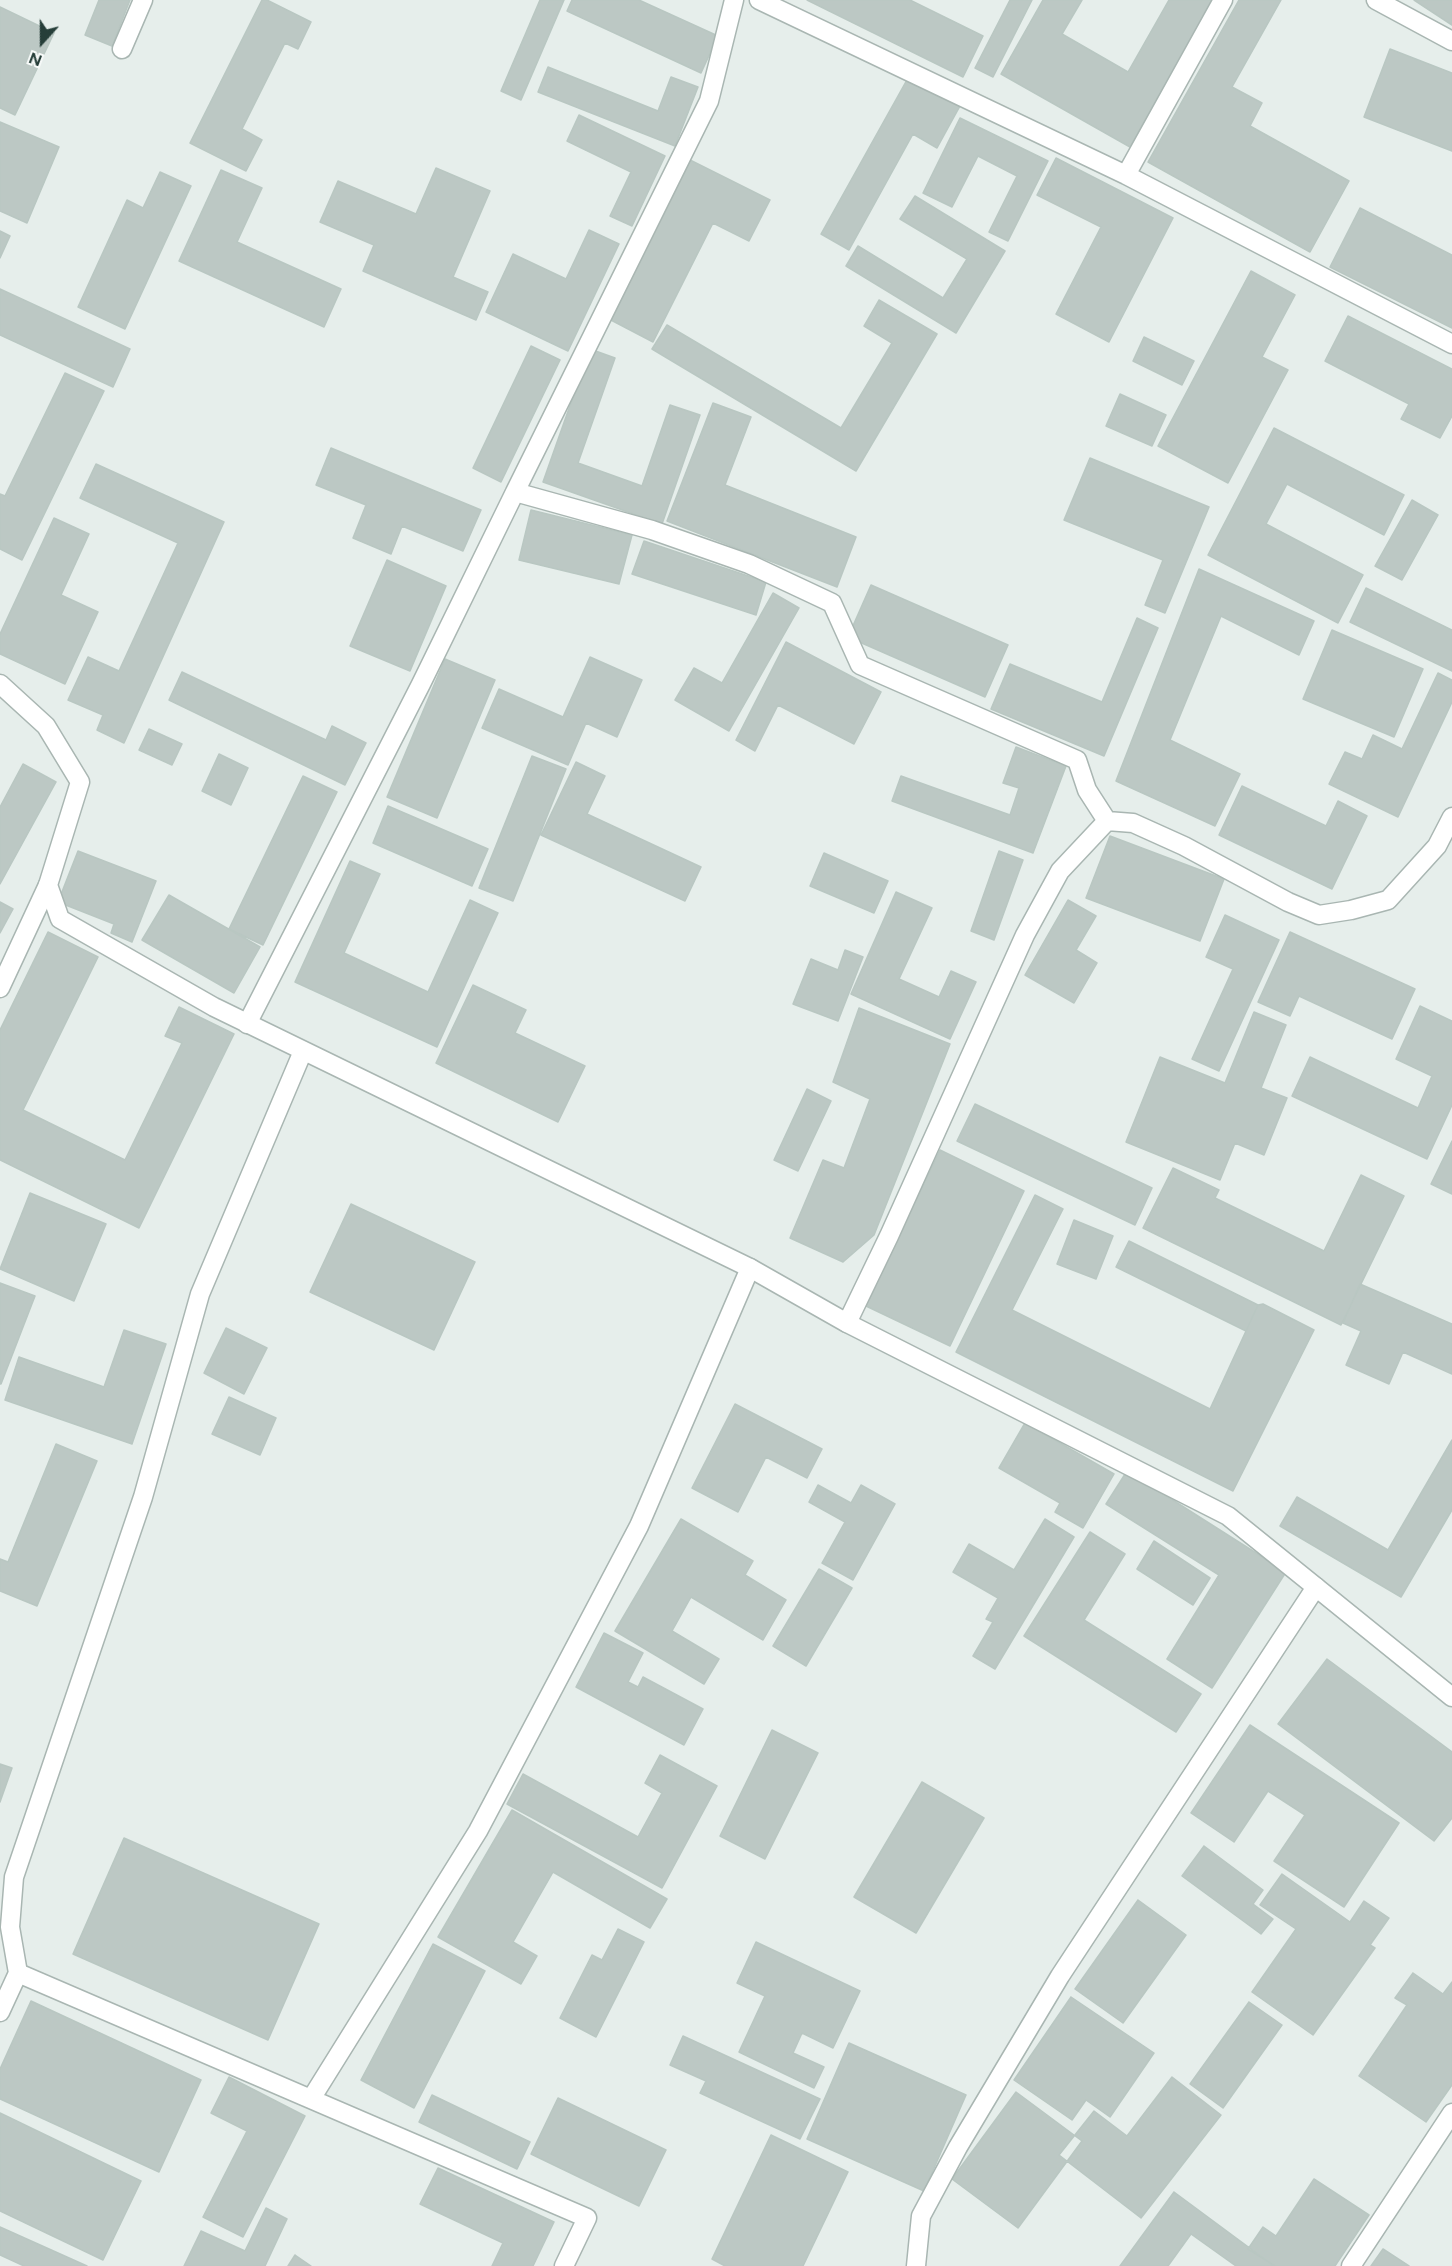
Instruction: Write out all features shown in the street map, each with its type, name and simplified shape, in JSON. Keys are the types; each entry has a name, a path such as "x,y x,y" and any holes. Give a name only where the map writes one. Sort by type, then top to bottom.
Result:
{"street":[{"path":"122,49 143,0"},
{"path":"247,1024 421,684 709,101 734,0"},
{"path":"759,0 1126,175 1452,344"},
{"path":"1126,175 1223,0"},
{"path":"1376,0 1452,41"},
{"path":"515,492 652,530 749,564 831,603 860,666 1077,760 1087,790 1107,821"},
{"path":"0,684 46,726 80,782 48,885 0,988"},
{"path":"1107,821 1133,823 1184,846 1288,902 1319,915 1351,910 1388,900 1437,846 1452,817"},
{"path":"847,1323 889,1236 1025,935 1060,871 1107,821"},
{"path":"48,885 60,919 214,1007 750,1268 847,1323 1228,1516 1452,1697"},
{"path":"0,2012 18,1973 10,1927 14,1877 143,1497 200,1294 303,1051"},
{"path":"311,2099 478,1831 639,1526 750,1268"},
{"path":"916,2266 921,2216 964,2137 1060,1976 1316,1587"},
{"path":"18,1973 587,2218 564,2266"},
{"path":"1351,2266 1452,2113"}],"building":[{"path":"99,0 130,0 112,46 85,35"},
{"path":"262,0 267,0 311,22 298,49 285,43 242,129 262,140 246,171 190,143"},
{"path":"540,0 564,0 521,100 501,91"},
{"path":"572,0 639,0 718,36 701,73 567,11"},
{"path":"807,0 910,0 983,36 963,77"},
{"path":"1010,0 1032,0 993,77 975,68"},
{"path":"1043,0 1082,0 1062,34 1128,72 1169,0 1213,0 1130,147 1001,74"},
{"path":"1239,0 1281,0 1232,87 1262,103 1250,126 1349,181 1310,252 1148,162"},
{"path":"1414,0 1452,0 1452,25"},
{"path":"0,7 54,33 15,115 0,108"},
{"path":"1390,49 1452,73 1452,151 1364,117"},
{"path":"548,67 658,111 671,77 698,87 675,146 538,92"},
{"path":"908,78 960,106 937,148 913,134 849,250 821,234"},
{"path":"579,115 665,156 632,226 610,216 631,172 567,141"},
{"path":"960,118 1048,161 1008,241 989,232 1017,176 978,156 952,207 923,193"},
{"path":"0,122 59,147 27,223 0,211"},
{"path":"1056,158 1173,218 1109,342 1056,314 1101,227 1037,195"},
{"path":"690,160 770,200 749,241 713,223 653,342 609,319"},
{"path":"436,168 490,191 453,277 488,292 476,320 363,271 374,245 320,222 338,181 416,214"},
{"path":"221,170 262,188 237,242 341,289 324,327 179,261"},
{"path":"160,172 191,186 125,329 78,307 127,200 143,208"},
{"path":"915,196 1005,251 956,333 846,266 858,246 943,298 967,259 900,219"},
{"path":"1360,208 1452,255 1452,328 1330,267"},
{"path":"589,230 619,244 568,351 486,312 513,254 566,279"},
{"path":"0,231 10,236 0,258"},
{"path":"1251,271 1295,295 1262,357 1288,370 1228,483 1158,446"},
{"path":"0,289 130,349 113,387 0,335"},
{"path":"879,300 937,334 856,471 652,349 667,325 841,428 892,343 864,326"},
{"path":"1348,316 1452,369 1452,416 1440,438 1401,419 1409,404 1325,361"},
{"path":"1144,337 1194,361 1182,385 1133,361"},
{"path":"531,346 560,360 501,482 473,468"},
{"path":"590,349 615,358 578,463 642,486 670,405 700,415 662,524 543,482"},
{"path":"65,373 104,391 22,560 0,549 0,494 5,496"},
{"path":"1120,394 1166,415 1152,446 1106,426"},
{"path":"713,403 751,417 725,485 856,537 837,587 667,521"},
{"path":"1274,428 1404,495 1384,535 1287,484 1266,524 1363,575 1338,623 1208,555"},
{"path":"331,448 481,510 463,551 402,526 391,554 353,538 366,505 316,485"},
{"path":"1090,458 1209,507 1165,613 1145,605 1163,560 1064,520"},
{"path":"96,464 224,522 124,743 97,730 103,715 68,700 88,657 119,671 178,543 80,498"},
{"path":"1412,500 1438,515 1402,580 1375,566"},
{"path":"531,510 632,535 619,584 519,560"},
{"path":"54,518 89,534 61,595 98,612 65,684 0,654 0,634"},
{"path":"644,541 766,582 756,615 632,574"},
{"path":"387,560 446,586 410,671 350,646"},
{"path":"1199,569 1314,621 1299,655 1221,616 1170,740 1240,774 1215,826 1116,781"},
{"path":"871,585 1008,645 985,697 848,637"},
{"path":"1366,588 1452,630 1452,671 1350,622"},
{"path":"773,593 799,608 729,731 675,700 694,668 722,683"},
{"path":"1137,618 1158,628 1104,756 991,709 1010,664 1102,702"},
{"path":"1332,630 1423,669 1394,737 1303,699"},
{"path":"786,642 881,692 854,744 778,705 755,751 736,740"},
{"path":"590,657 642,680 617,737 586,723 568,765 482,728 499,689 563,717"},
{"path":"445,659 495,680 437,818 387,797"},
{"path":"182,672 326,740 332,726 366,743 345,785 169,700"},
{"path":"1438,673 1452,680 1452,702 1398,817 1329,784 1345,752 1362,759 1373,735 1402,749"},
{"path":"149,729 182,744 172,765 139,750"},
{"path":"1016,747 1066,766 1033,853 892,801 901,776 1010,815 1019,788 1003,783"},
{"path":"219,754 248,768 231,805 202,791"},
{"path":"532,756 566,769 513,901 479,888"},
{"path":"576,762 605,776 587,814 701,867 685,901 541,835"},
{"path":"23,764 56,782 0,884 0,807"},
{"path":"303,776 337,792 263,945 229,929"},
{"path":"1242,786 1326,826 1338,801 1367,816 1332,889 1219,835"},
{"path":"388,806 488,849 472,886 373,843"},
{"path":"1110,836 1224,879 1200,941 1086,898"},
{"path":"78,851 156,881 132,942 111,933 114,924 58,902"},
{"path":"999,851 1023,860 994,940 971,931"},
{"path":"824,853 888,881 874,913 810,886"},
{"path":"350,861 380,874 344,953 428,992 470,900 498,913 437,1047 295,982"},
{"path":"896,892 932,908 899,979 939,997 951,971 976,982 950,1039 851,994"},
{"path":"169,895 260,947 234,993 142,940"},
{"path":"1068,900 1096,916 1076,950 1097,963 1074,1003 1025,975"},
{"path":"0,902 13,909 0,933"},
{"path":"1225,915 1279,940 1219,1071 1192,1059 1233,969 1206,957"},
{"path":"48,932 98,957 23,1110 125,1160 182,1043 165,1036 179,1007 234,1034 139,1228 0,1160 0,1030"},
{"path":"1290,932 1415,989 1392,1039 1299,996 1290,1016 1258,1002"},
{"path":"845,950 863,957 838,1021 793,1004 811,959 838,970"},
{"path":"473,985 526,1010 515,1033 585,1066 558,1122 436,1063"},
{"path":"1420,1006 1452,1021 1452,1105 1427,1159 1292,1096 1310,1057 1418,1108 1432,1076 1396,1059"},
{"path":"859,1008 950,1044 874,1235 843,1262 790,1238 823,1160 844,1168 870,1099 833,1082"},
{"path":"1254,1012 1286,1025 1261,1088 1287,1098 1264,1155 1235,1143 1220,1180 1126,1142 1160,1057 1225,1083"},
{"path":"807,1089 831,1101 798,1171 774,1160"},
{"path":"975,1104 1152,1188 1135,1225 957,1141"},
{"path":"1452,1141 1452,1194 1431,1184"},
{"path":"940,1150 1024,1191 950,1346 866,1306"},
{"path":"1173,1168 1219,1190 1215,1198 1324,1251 1361,1175 1404,1196 1341,1325 1143,1228"},
{"path":"30,1193 106,1224 74,1301 0,1269"},
{"path":"1035,1195 1063,1209 1012,1310 1210,1409 1258,1305 1263,1304 1314,1330 1233,1491 956,1352"},
{"path":"351,1204 475,1262 434,1350 310,1292"},
{"path":"1074,1220 1113,1236 1096,1279 1057,1264"},
{"path":"1129,1241 1258,1305 1246,1331 1116,1267"},
{"path":"0,1283 35,1296 1,1384 0,1384"},
{"path":"1360,1284 1452,1324 1452,1374 1403,1352 1389,1384 1346,1365 1361,1331 1343,1323"},
{"path":"226,1328 267,1348 244,1394 204,1373"},
{"path":"124,1330 166,1344 132,1444 5,1400 19,1357 104,1387"},
{"path":"229,1397 276,1418 260,1455 212,1434"},
{"path":"735,1404 822,1449 807,1478 766,1457 738,1512 692,1488"},
{"path":"1025,1423 1114,1474 1083,1528 1055,1512 1060,1503 999,1468"},
{"path":"1452,1440 1452,1510 1401,1597 1280,1526 1297,1497 1388,1550"},
{"path":"56,1444 97,1461 37,1606 0,1591 0,1559 8,1562"},
{"path":"1127,1471 1286,1572 1212,1688 1167,1659 1219,1575 1106,1504"},
{"path":"818,1485 851,1503 861,1485 895,1504 853,1580 822,1563 845,1522 809,1502"},
{"path":"681,1519 753,1561 745,1575 786,1600 763,1640 691,1597 672,1631 719,1659 704,1684 615,1631"},
{"path":"1045,1519 1074,1537 995,1669 973,1656 993,1622 986,1619 998,1598 953,1572 969,1544 1014,1570"},
{"path":"1090,1532 1125,1554 1084,1620 1201,1694 1176,1732 1024,1636"},
{"path":"1154,1541 1210,1578 1193,1605 1137,1569"},
{"path":"819,1569 852,1588 806,1666 773,1646"},
{"path":"604,1633 643,1653 628,1682 638,1687 643,1677 703,1709 684,1745 576,1687"},
{"path":"1327,1659 1452,1752 1452,1818 1434,1841 1278,1724"},
{"path":"1250,1725 1399,1823 1344,1907 1274,1861 1305,1815 1268,1791 1234,1842 1191,1813"},
{"path":"772,1730 818,1753 765,1859 720,1836"},
{"path":"660,1755 717,1786 662,1888 507,1804 523,1774 638,1837 662,1793 645,1783"},
{"path":"0,1764 12,1768 0,1802"},
{"path":"922,1782 984,1818 916,1933 854,1897"},
{"path":"512,1810 667,1899 650,1928 553,1872 513,1942 537,1956 521,1984 438,1937"},
{"path":"124,1838 319,1924 268,2040 73,1954"},
{"path":"1204,1846 1263,1890 1253,1904 1273,1919 1261,1934 1182,1876"},
{"path":"1282,1874 1350,1922 1364,1901 1389,1918 1370,1945 1375,1948 1313,2035 1252,1992 1296,1929 1260,1905"},
{"path":"1138,1900 1186,1935 1123,2023 1075,1989"},
{"path":"618,1929 644,1942 596,2037 560,2018 592,1955 602,1960"},
{"path":"756,1942 860,1991 833,2048 802,2033 793,2053 824,2067 814,2088 739,2052 765,1996 737,1983"},
{"path":"433,1944 485,1971 414,2108 361,2080"},
{"path":"1413,1973 1443,1994 1452,1982 1452,2085 1426,2122 1359,2076 1407,2005 1395,1998"},
{"path":"1071,1997 1154,2053 1110,2117 1086,2100 1072,2120 1014,2080"},
{"path":"31,2001 201,2080 159,2172 0,2099 0,2069"},
{"path":"1249,2002 1282,2025 1223,2108 1190,2084"},
{"path":"683,2036 820,2099 800,2139 700,2093 706,2081 670,2065"},
{"path":"849,2043 966,2095 924,2191 807,2139"},
{"path":"229,2077 305,2116 243,2237 203,2217 247,2131 211,2113"},
{"path":"1172,2077 1221,2115 1141,2218 1059,2155 1094,2111 1127,2136"},
{"path":"1016,2092 1082,2141 1018,2228 952,2179"},
{"path":"432,2095 530,2142 517,2169 419,2122"},
{"path":"558,2098 666,2150 639,2206 531,2154"},
{"path":"0,2113 141,2181 103,2260 0,2211"},
{"path":"771,2135 848,2172 803,2266 725,2266 712,2259"},
{"path":"438,2168 554,2222 533,2266 492,2266 503,2243 420,2204"},
{"path":"1314,2179 1369,2215 1335,2266 1275,2266 1248,2249 1263,2227 1276,2236"},
{"path":"1174,2192 1274,2266 1236,2266 1191,2234 1168,2266 1120,2266"},
{"path":"266,2208 287,2219 265,2266 184,2266 201,2231 245,2251"},
{"path":"0,2227 87,2266 24,2266 0,2255"},
{"path":"1383,2249 1409,2266 1371,2266"},
{"path":"295,2255 311,2266 288,2266"}]}
